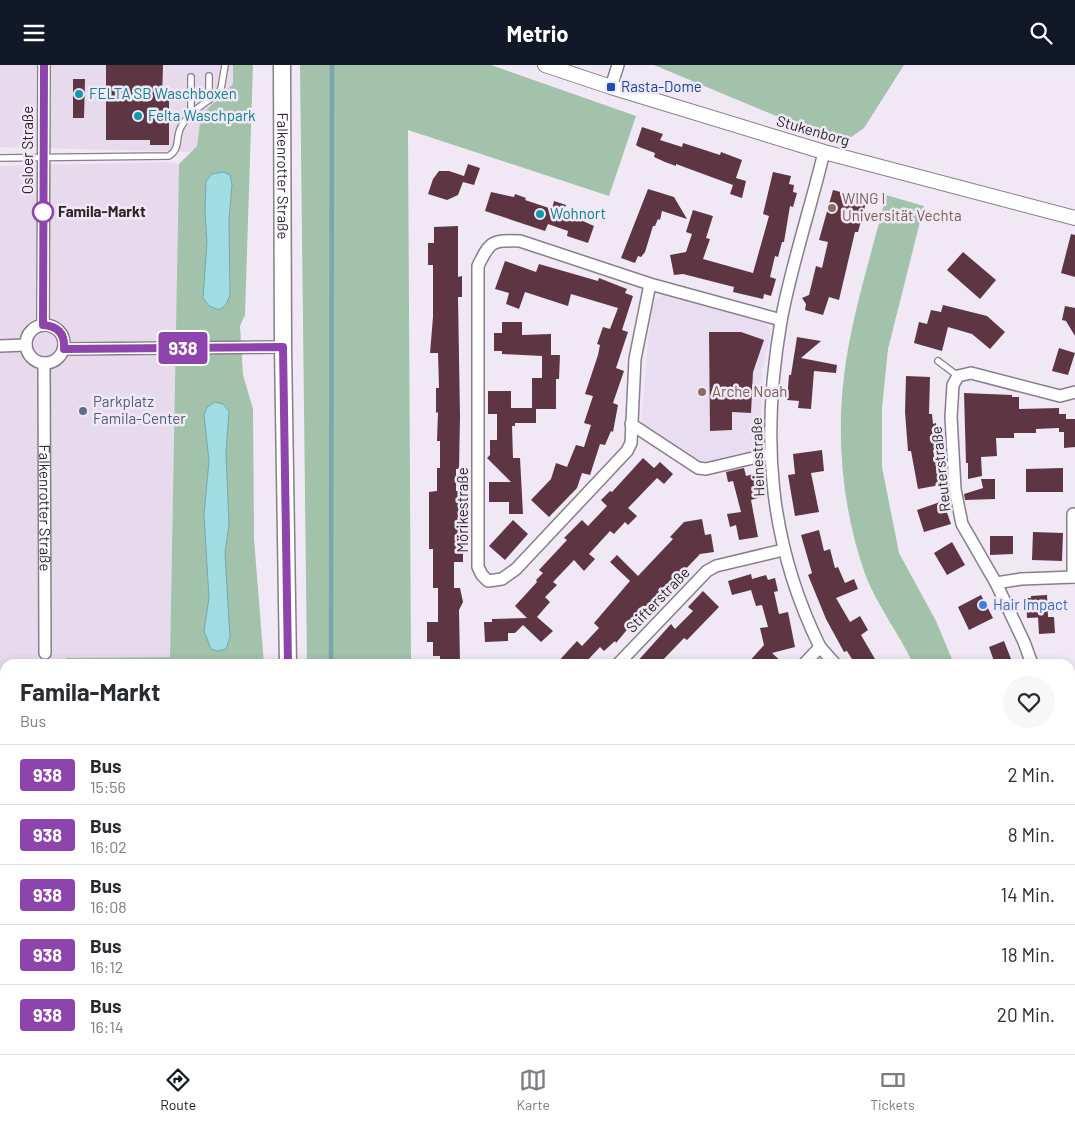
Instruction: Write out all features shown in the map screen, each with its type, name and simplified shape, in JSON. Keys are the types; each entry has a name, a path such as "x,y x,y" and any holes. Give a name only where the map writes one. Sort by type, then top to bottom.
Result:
{"main road":[{"name":"Falkenrotter Straße","path":"282,65 283,347 288,659"}],"street":[{"name":"Osloer Straße","path":"43,325 44,65"},
{"name":"Stukenborg","path":"544,65 824,152 1075,218"},
{"path":"611,87 618,65"},
{"name":"Heinestraße","path":"824,152 781,320 772,387 770,454 783,550 801,608 820,647 831,659"},
{"name":"Mörikestraße","path":"650,284 635,359 630,443 622,458 516,569 502,579 488,581 478,567 478,266 487,246 500,240 520,241 650,284 781,320"},
{"path":"43,325 57,329 62,334 64,349 60,357 53,362 44,363 34,359 26,345 31,331 43,325"},
{"path":"0,346 26,345"},
{"path":"64,349 283,347"},
{"name":"Falkenrotter Straße","path":"44,363 45,653"},
{"path":"958,376 971,373 1060,396 1075,392"},
{"name":"Reuterstraße","path":"958,376 953,385 951,417 955,489 962,524 996,583 1030,659"},
{"path":"631,424 698,468 706,469 770,454"},
{"path":"996,583 1021,579 1074,577 1073,514"},
{"name":"Stifterstraße","path":"623,659 707,571 783,550"},
{"path":"809,659 820,647"}],"lane":[{"path":"0,158 168,156 177,147 180,129 191,113 221,89 225,65"},
{"path":"209,76 209,100"},
{"path":"191,77 191,113"},
{"path":"938,361 958,376"}],"shaded area":[{"path":"0,65 233,65 233,84 201,115 197,146 191,152 0,147"},
{"name":"Parkplatz Famila-Center","path":"167,162 179,164 170,657 0,659 0,166"},
{"name":"Arche Noah","path":"664,295 673,295 758,319 765,323 770,330 770,338 762,370 760,453 709,465 695,461 641,425 651,308 656,299"}],"green space":[{"path":"233,65 253,65 245,315 240,326 243,375 253,409 254,539 264,659 66,659 170,657 179,164 197,146 201,115 233,84"},
{"path":"300,65 491,65 636,116 609,196 408,130 411,659 307,659"},
{"path":"654,65 904,65 864,128 850,138 836,141"},
{"path":"886,195 924,206 888,349 882,408 882,467 899,553 936,621 952,659 910,659 870,586 857,550 843,476 841,426 847,353"}],"water":[{"path":"223,172 230,175 232,184 229,220 230,295 226,305 219,310 209,306 203,298 207,242 205,211 206,181 212,174"},
{"path":"215,402 223,404 229,411 226,453 229,524 225,553 230,637 226,649 218,651 211,649 204,631 209,598 204,515 209,461 204,415 207,407"}],"building":[{"name":"Felta Waschpark","path":"106,65 163,65 162,100 169,100 169,145 150,145 150,140 106,140"},
{"name":"FELTA SB Waschboxen","path":"73,79 85,79 84,118 73,118"},
{"path":"642,127 663,134 660,140 682,147 683,143 720,155 721,152 742,160 736,178 746,181 742,198 730,194 733,185 676,164 676,166 665,162 654,157 655,153 636,145"},
{"path":"468,164 480,168 474,185 463,182 458,195 447,200 428,194 433,179 439,171 449,171 464,176"},
{"path":"773,172 791,176 789,184 794,185 793,192 797,193 793,207 790,206 784,242 782,242 778,257 775,256 770,277 776,279 771,296 764,294 763,299 733,292 734,287 683,274 674,275 670,255 686,252 692,234 686,232 693,210 713,216 706,238 710,239 703,259 753,273 769,216 763,214"},
{"path":"648,189 674,197 687,219 662,211 660,220 658,219 655,226 653,226 645,252 641,257 638,256 635,263 621,258"},
{"path":"833,190 867,199 858,232 855,232 839,300 829,297 823,315 805,310 806,304 802,298 809,295 816,266 822,268 828,242 819,240"},
{"path":"491,192 514,197 515,194 526,198 525,200 552,209 554,201 566,205 564,210 575,214 574,217 594,226 588,243 567,236 568,231 548,224 545,231 485,211"},
{"path":"458,226 458,277 462,276 462,297 458,297 460,417 459,469 456,469 456,491 463,491 463,562 454,562 454,588 460,588 463,602 459,610 460,659 440,659 440,656 433,656 433,642 427,642 427,622 438,622 438,588 433,588 433,549 429,549 429,492 437,491 437,468 440,468 440,441 437,441 438,412 436,413 436,388 439,388 438,353 430,353 433,317 433,265 428,265 428,243 434,243 434,227"},
{"path":"1071,234 1075,235 1075,277 1061,273"},
{"path":"963,252 996,280 980,299 947,270"},
{"path":"505,261 536,272 539,264 598,281 599,278 627,289 625,293 633,296 622,330 628,332 616,368 624,371 613,403 618,405 613,432 611,431 605,445 600,444 590,475 582,473 577,488 549,517 531,500 551,479 556,463 567,467 576,445 584,447 591,425 584,423 593,396 585,394 598,355 600,345 597,344 603,327 610,329 618,308 571,294 568,306 525,292 519,309 506,304 509,293 495,289"},
{"path":"943,305 987,316 1005,332 990,349 972,334 948,327 942,351 914,343 919,322 927,324 931,310 941,312"},
{"path":"1065,306 1075,308 1075,336 1066,321 1062,320"},
{"path":"502,322 522,322 522,335 551,334 551,355 560,355 559,379 556,379 556,409 536,409 536,423 515,423 515,426 512,426 513,458 520,458 523,514 509,514 509,502 489,502 489,482 511,482 487,458 490,455 490,440 497,440 497,414 488,414 488,391 511,391 511,408 532,408 532,378 542,378 542,356 502,354 502,351 494,351 494,333 502,333"},
{"path":"709,332 741,332 764,340 753,372 751,413 732,412 732,430 710,431"},
{"path":"797,337 821,341 801,358 837,365 836,373 814,371 811,409 798,408 799,401 787,400 789,375 791,375"},
{"path":"1059,348 1075,353 1068,375 1052,371"},
{"path":"906,376 930,377 929,414 932,414 933,424 936,423 937,449 933,450 940,485 918,489 911,451 908,451 905,412"},
{"path":"964,393 1019,397 1019,409 1059,408 1059,414 1066,414 1066,419 1075,419 1075,447 1064,448 1064,432 1059,432 1059,428 1036,429 1036,433 1014,433 1014,438 996,438 997,456 981,457 982,476 968,479"},
{"path":"822,450 824,471 811,473 819,512 795,516 788,475 795,474 793,454"},
{"path":"643,458 654,468 660,462 673,474 664,484 657,478 628,508 637,516 628,525 625,522 614,534 610,531 589,554 595,559 584,571 574,560 553,582 557,585 545,597 550,602 537,617 553,631 541,642 523,625 515,633 508,633 508,641 485,642 484,622 492,622 492,619 527,618 515,606 543,573 539,570 567,540 564,538 582,520 588,526 607,506 601,500 610,491 612,492"},
{"path":"744,468 746,476 755,474 761,497 751,500 758,537 739,540 736,525 730,527 727,514 741,512 733,481 728,482 726,472"},
{"path":"1063,468 1063,492 1026,492 1026,469"},
{"path":"981,479 995,479 995,499 965,500 964,494 983,488"},
{"path":"943,501 951,524 924,532 917,510"},
{"path":"702,519 705,535 711,534 714,552 700,554 642,615 640,614 616,643 615,641 604,651 600,647 589,659 561,659 577,641 582,646 599,628 594,623 630,581 610,562 617,555 638,576 673,539 670,537 684,522"},
{"path":"513,520 528,534 505,560 489,546"},
{"path":"819,530 824,551 830,549 835,568 838,567 845,583 854,579 858,589 836,598 850,622 860,616 868,630 861,635 875,659 852,659 847,651 844,652 826,619 808,575 812,573 801,535"},
{"path":"1033,532 1063,533 1062,561 1032,560"},
{"path":"990,536 1013,536 1013,554 990,555"},
{"path":"952,542 965,565 947,575 934,553"},
{"path":"751,574 752,579 766,575 768,580 775,578 778,591 774,592 779,614 788,612 795,647 772,653 779,659 751,659 764,645 760,628 768,627 762,605 756,606 751,590 732,595 728,581"},
{"path":"703,591 719,607 687,640 684,638 664,659 640,659 671,624 675,629 693,611 688,607"},
{"path":"981,595 993,618 969,630 958,607"},
{"path":"1047,595 1048,617 1027,618 1026,598"},
{"path":"1038,617 1054,617 1055,633 1039,634"},
{"path":"1004,641 1011,659 993,659 989,647"}],"waterway":[{"path":"331,659 332,65"}],"bus line":[{"name":"938","path":"44,65 43,325 50,325 62,334 65,341 64,349 283,347 288,659"}],"place":[{"name":"Rasta-Dome","path":"611,87"},
{"name":"FELTA SB Waschboxen","path":"79,94"},
{"name":"Felta Waschpark","path":"138,116"},
{"name":"WING I Universität Vechta","path":"832,208"},
{"name":"Famila-Markt","path":"43,212"},
{"name":"Wohnort","path":"540,214"},
{"name":"Arche Noah","path":"702,392"},
{"name":"Parkplatz Famila-Center","path":"83,411"},
{"name":"Hair Impact","path":"983,605"}]}
